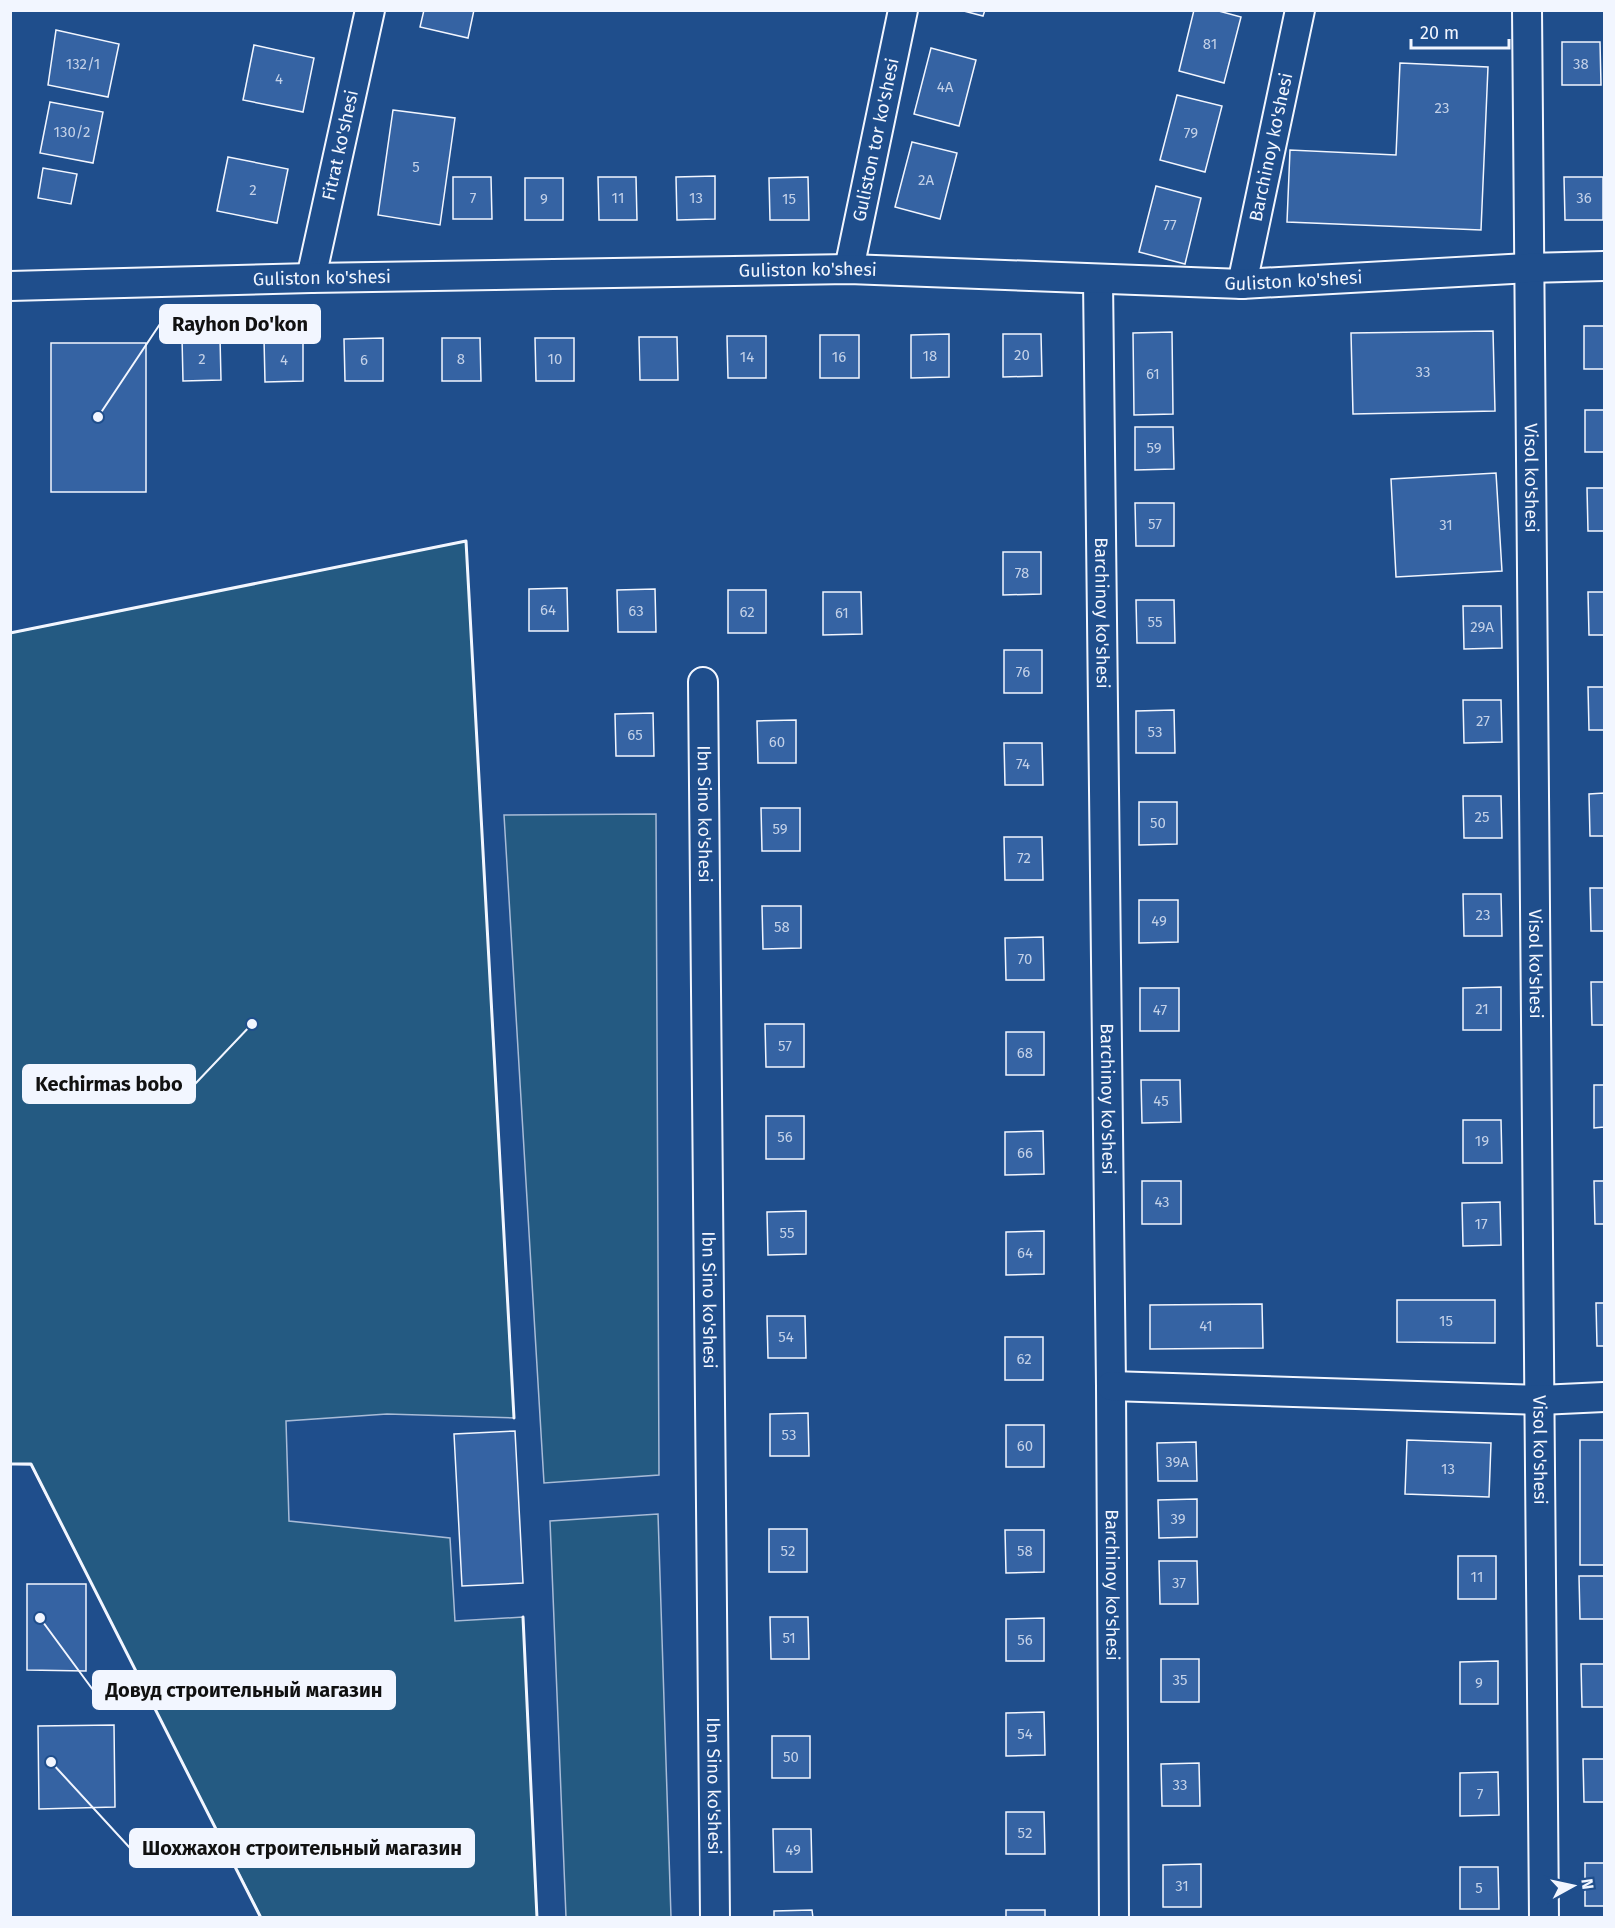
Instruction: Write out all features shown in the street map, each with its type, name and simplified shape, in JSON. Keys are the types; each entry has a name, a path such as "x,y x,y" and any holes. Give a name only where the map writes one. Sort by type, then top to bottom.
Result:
{"street":[{"name":"Fitrat ko'shesi","path":"311,278 370,10"},
{"name":"Guliston tor ko'shesi","path":"849,269 903,10"},
{"name":"Barchinoy ko'shesi","path":"1242,284 1300,10"},
{"name":"Visol ko'shesi","path":"1527,10 1544,1917"},
{"name":"Guliston ko'shesi","path":"10,286 311,278 849,269 1242,284 1528,268 1605,266"},
{"name":"Barchinoy ko'shesi","path":"1098,280 1111,1386 1114,1917"},
{"name":"Ibn Sino ko'shesi","path":"704,682 715,1917"},
{"path":"1111,1386 1540,1400 1605,1397"}],"shaded area":[{"path":"466,541 514,1418 387,1414 286,1421 289,1521 450,1538 455,1621 523,1617 537,1917 261,1917 31,1465 11,1464 11,633"},
{"path":"656,814 659,1475 544,1483 504,815"},
{"path":"658,1514 671,1917 566,1917 550,1521"}],"building":[{"path":"424,10 474,10 468,38 420,27"},
{"path":"960,10 985,10 983,16"},
{"path":"1194,10 1215,10 1241,17 1224,83 1179,71"},
{"path":"56,30 119,44 108,97 48,85"},
{"path":"1562,42 1600,42 1601,85 1562,85"},
{"path":"254,45 314,58 303,112 243,100"},
{"path":"931,48 976,60 959,126 914,114"},
{"path":"1400,63 1488,67 1481,230 1287,222 1290,150 1396,155"},
{"path":"1177,95 1222,106 1205,172 1160,160"},
{"path":"50,102 103,112 93,163 40,153"},
{"path":"393,110 455,118 440,225 378,215"},
{"path":"912,142 957,153 940,219 895,207"},
{"path":"228,157 288,169 277,223 217,211"},
{"path":"43,168 77,174 71,204 38,198"},
{"path":"715,176 715,219 677,220 676,177"},
{"path":"453,177 491,177 492,219 453,219"},
{"path":"598,177 636,177 637,220 599,220"},
{"path":"808,177 809,220 770,220 769,178"},
{"path":"1564,177 1603,177 1603,220 1565,220"},
{"path":"525,178 563,178 563,220 525,220"},
{"path":"1156,186 1201,198 1185,264 1139,252"},
{"path":"1584,326 1604,326 1604,369 1584,369"},
{"path":"1493,331 1495,411 1353,414 1351,333"},
{"path":"1172,332 1173,414 1134,415 1133,333"},
{"path":"949,334 949,377 911,378 911,335"},
{"path":"1003,334 1041,334 1042,376 1003,377"},
{"path":"820,335 859,335 859,378 820,378"},
{"path":"727,336 766,336 766,378 728,378"},
{"path":"639,337 677,337 678,380 640,380"},
{"path":"182,338 220,338 221,380 183,381"},
{"path":"383,338 383,381 345,381 344,339"},
{"path":"442,338 480,338 481,381 442,381"},
{"path":"535,338 574,338 574,381 536,381"},
{"path":"264,339 303,339 303,381 265,382"},
{"path":"51,343 146,343 146,492 51,492"},
{"path":"1585,410 1604,410 1604,452 1585,452"},
{"path":"1135,427 1173,427 1174,469 1135,470"},
{"path":"1496,473 1502,571 1396,577 1391,479"},
{"path":"1587,488 1604,488 1604,531 1588,531"},
{"path":"1135,503 1174,503 1174,546 1136,546"},
{"path":"1003,552 1041,552 1041,594 1003,595"},
{"path":"567,588 568,631 529,631 529,589"},
{"path":"655,589 656,632 618,632 617,590"},
{"path":"728,590 766,590 766,633 728,633"},
{"path":"823,592 861,592 862,634 823,635"},
{"path":"1588,592 1604,592 1604,635 1589,635"},
{"path":"1136,600 1174,600 1175,643 1137,643"},
{"path":"1463,606 1501,606 1502,648 1464,649"},
{"path":"1004,650 1042,650 1042,693 1004,693"},
{"path":"1588,687 1604,687 1604,730 1589,730"},
{"path":"1463,700 1501,700 1502,742 1464,743"},
{"path":"1174,710 1175,753 1136,753 1136,711"},
{"path":"653,713 654,756 616,756 615,714"},
{"path":"796,720 796,763 758,763 757,721"},
{"path":"1004,743 1042,743 1043,785 1005,785"},
{"path":"1604,793 1604,836 1590,836 1589,794"},
{"path":"1463,796 1501,796 1502,838 1464,838"},
{"path":"1139,802 1177,802 1177,844 1139,845"},
{"path":"761,808 800,808 800,851 762,851"},
{"path":"1004,837 1042,837 1043,880 1005,880"},
{"path":"1590,888 1604,888 1604,931 1591,931"},
{"path":"1463,894 1501,894 1502,936 1464,936"},
{"path":"1139,900 1178,900 1178,942 1139,943"},
{"path":"762,906 801,906 801,948 763,949"},
{"path":"1043,937 1044,980 1006,980 1005,938"},
{"path":"1591,982 1604,982 1604,1025 1592,1025"},
{"path":"1501,987 1501,1030 1463,1030 1463,988"},
{"path":"1140,988 1179,988 1179,1031 1140,1031"},
{"path":"765,1024 804,1024 804,1067 766,1067"},
{"path":"1006,1032 1044,1032 1044,1075 1006,1075"},
{"path":"1141,1080 1180,1080 1181,1122 1142,1123"},
{"path":"1594,1085 1604,1085 1604,1127 1594,1128"},
{"path":"766,1116 804,1116 804,1159 766,1159"},
{"path":"1463,1120 1501,1120 1502,1163 1463,1163"},
{"path":"1043,1131 1044,1174 1005,1175 1005,1132"},
{"path":"1142,1181 1181,1181 1181,1224 1142,1224"},
{"path":"1594,1181 1604,1181 1604,1224 1595,1224"},
{"path":"1500,1202 1501,1245 1463,1246 1462,1203"},
{"path":"806,1211 806,1254 768,1255 767,1212"},
{"path":"1044,1231 1044,1274 1006,1275 1006,1232"},
{"path":"1397,1300 1495,1300 1495,1343 1397,1342"},
{"path":"1596,1303 1604,1303 1604,1346 1597,1346"},
{"path":"1262,1304 1263,1348 1150,1349 1150,1305"},
{"path":"767,1316 805,1316 806,1358 768,1358"},
{"path":"1005,1337 1043,1337 1043,1380 1005,1380"},
{"path":"808,1413 809,1456 770,1456 770,1414"},
{"path":"1006,1425 1044,1425 1044,1467 1006,1467"},
{"path":"515,1431 523,1583 462,1586 454,1434"},
{"path":"1407,1440 1491,1443 1489,1497 1405,1494"},
{"path":"1580,1440 1604,1440 1604,1565 1580,1565"},
{"path":"1196,1442 1197,1481 1158,1481 1157,1443"},
{"path":"1197,1499 1197,1537 1159,1538 1158,1500"},
{"path":"769,1529 807,1529 807,1572 769,1572"},
{"path":"1005,1530 1044,1530 1044,1572 1006,1573"},
{"path":"1458,1556 1496,1556 1496,1599 1458,1599"},
{"path":"1159,1561 1197,1561 1198,1604 1160,1604"},
{"path":"1579,1576 1604,1576 1604,1619 1580,1619"},
{"path":"27,1584 86,1584 86,1671 27,1670"},
{"path":"770,1617 808,1617 809,1659 771,1659"},
{"path":"1044,1618 1044,1661 1006,1661 1006,1619"},
{"path":"1161,1659 1199,1659 1199,1702 1161,1702"},
{"path":"1498,1661 1498,1704 1460,1704 1460,1662"},
{"path":"1581,1664 1604,1664 1604,1707 1582,1707"},
{"path":"1044,1712 1045,1755 1006,1756 1006,1713"},
{"path":"114,1725 115,1807 39,1809 38,1726"},
{"path":"772,1736 810,1736 810,1778 772,1778"},
{"path":"1583,1759 1604,1759 1604,1802 1584,1802"},
{"path":"1199,1763 1200,1806 1162,1806 1161,1764"},
{"path":"1498,1772 1499,1815 1460,1816 1460,1773"},
{"path":"1006,1812 1044,1812 1045,1854 1006,1854"},
{"path":"773,1829 811,1829 812,1872 774,1872"},
{"path":"1585,1863 1604,1863 1604,1906 1585,1906"},
{"path":"1201,1864 1201,1907 1163,1907 1163,1865"},
{"path":"1460,1867 1498,1867 1499,1909 1460,1909"},
{"path":"812,1910 813,1918 774,1918 774,1911"},
{"path":"1006,1910 1045,1910 1045,1918 1006,1918"}],"wall":[{"path":"10,633 466,541 514,1418"},
{"path":"10,1426 10,1432"},
{"path":"10,1464 31,1464 261,1918"},
{"path":"523,1617 537,1918"}],"place":[{"name":"Rayhon Do'kon","path":"98,417"},
{"name":"Kechirmas bobo","path":"252,1024"},
{"name":"Довуд строительный магазин","path":"40,1618"},
{"name":"Шохжахон строительный магазин","path":"51,1762"}]}
